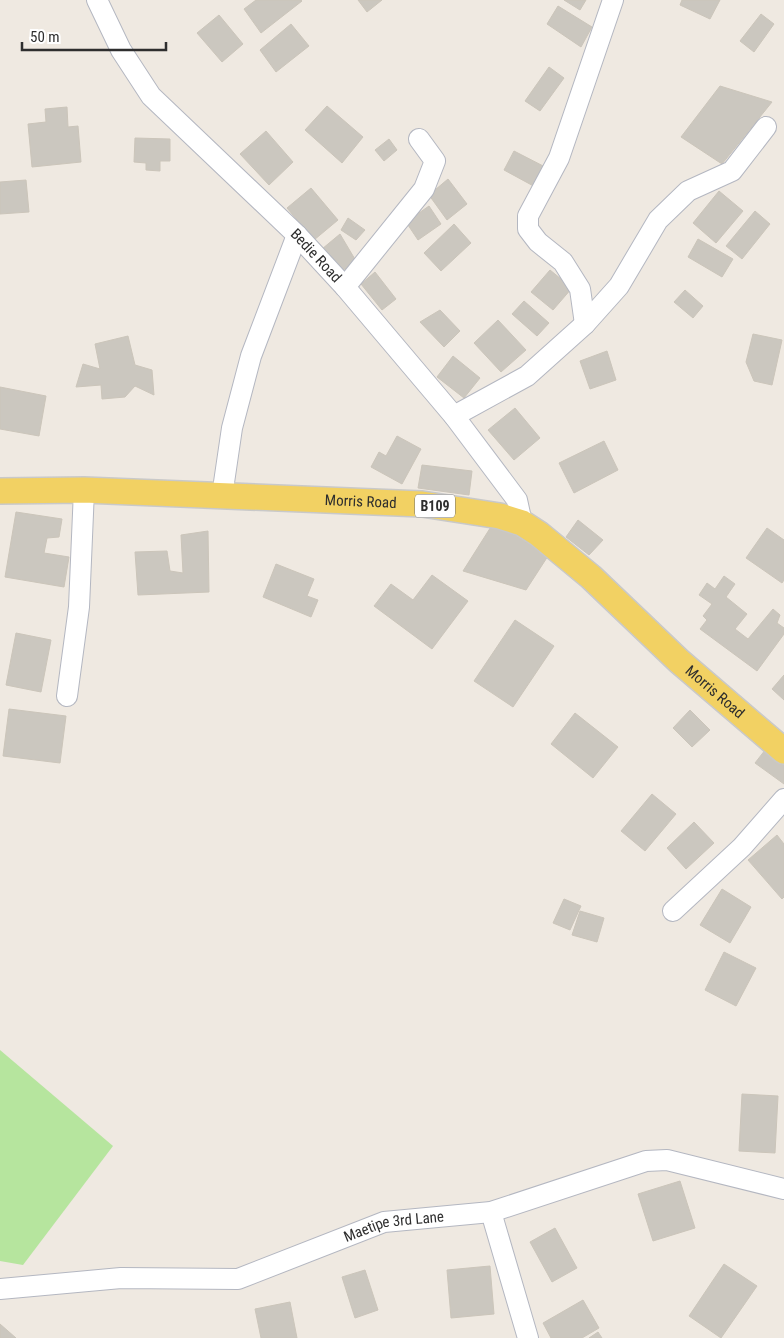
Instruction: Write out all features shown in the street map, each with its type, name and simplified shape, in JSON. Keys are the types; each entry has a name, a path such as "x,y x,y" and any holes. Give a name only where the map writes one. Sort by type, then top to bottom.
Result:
{"main road":[{"name":"Morris Road","path":"0,491 84,490 422,504 500,516 522,523 539,534 591,577 679,661 784,750"}],"street":[{"name":"Bedie Road","path":"98,0 121,50 152,96 297,235 345,286 454,416 517,500 522,523"},
{"path":"585,324 580,289 563,262 538,242 528,229 528,216 558,158 613,0"},
{"path":"454,416 527,376 585,324 619,286 658,220 688,191 732,171 766,127"},
{"path":"345,286 424,189 435,162 419,139"},
{"path":"222,496 232,428 251,356 297,235"},
{"path":"67,696 79,607 84,490"},
{"path":"672,911 742,847 784,799"},
{"name":"Maetipe 3rd Lane","path":"0,1289 121,1278 238,1278 384,1222 491,1212 646,1161 667,1160 784,1189"},
{"path":"491,1212 528,1338"}],"green space":[{"path":"0,1050 113,1146 23,1265 0,1261"}],"building":[{"path":"256,0 302,1 261,33 244,9"},
{"path":"358,0 382,0 367,12"},
{"path":"564,0 586,0 580,10"},
{"path":"682,0 720,0 710,19 680,5"},
{"path":"558,6 592,27 581,47 547,24"},
{"path":"761,14 774,24 754,52 740,41"},
{"path":"219,15 243,44 222,62 197,33"},
{"path":"291,24 309,46 276,72 260,50"},
{"path":"549,67 564,78 540,111 525,101"},
{"path":"720,86 772,102 722,164 681,137"},
{"path":"327,106 363,137 342,163 305,130"},
{"path":"67,107 68,127 78,126 81,162 32,167 28,124 46,122 45,109"},
{"path":"266,131 293,162 269,185 240,154"},
{"path":"135,138 170,139 170,161 160,161 160,171 146,170 146,163 134,162"},
{"path":"389,139 397,150 384,161 375,150"},
{"path":"514,151 549,169 539,189 504,170"},
{"path":"448,179 467,204 447,220 429,195"},
{"path":"26,180 29,212 0,214 0,182"},
{"path":"311,188 338,220 314,240 287,208"},
{"path":"719,191 743,211 716,243 693,223"},
{"path":"429,206 441,224 418,240 406,222"},
{"path":"755,211 770,224 742,259 726,246"},
{"path":"348,218 365,230 356,240 341,230"},
{"path":"454,224 471,243 441,271 424,253"},
{"path":"340,234 356,261 342,271 322,249"},
{"path":"698,239 733,259 722,277 688,257"},
{"path":"550,270 572,288 553,310 531,292"},
{"path":"375,272 396,299 382,310 361,284"},
{"path":"685,290 703,306 693,318 674,302"},
{"path":"524,301 549,323 537,336 512,314"},
{"path":"440,310 460,331 444,347 420,322"},
{"path":"498,320 526,350 501,372 474,343"},
{"path":"753,334 782,340 772,385 754,381 746,362"},
{"path":"128,336 135,365 152,370 154,395 135,386 125,397 102,399 101,385 76,387 83,364 100,369 95,344"},
{"path":"607,351 616,380 590,389 580,361"},
{"path":"453,356 480,378 464,398 437,377"},
{"path":"0,387 46,396 39,436 0,429"},
{"path":"515,408 540,438 514,460 488,430"},
{"path":"397,436 421,449 402,484 371,467 379,452 386,456"},
{"path":"604,441 618,470 574,493 559,463"},
{"path":"422,465 472,471 469,495 418,488"},
{"path":"16,512 62,519 59,537 47,538 44,553 69,557 64,587 5,577"},
{"path":"578,520 603,540 589,555 566,537"},
{"path":"494,522 548,556 526,590 463,571"},
{"path":"767,528 784,540 784,580 782,583 746,558"},
{"path":"208,531 209,592 138,595 135,552 167,551 170,571 183,573 181,535"},
{"path":"276,564 314,579 307,596 318,600 311,617 263,597"},
{"path":"432,575 468,601 432,649 374,606 391,584 413,600"},
{"path":"724,576 735,584 726,597 747,614 735,629 748,639 773,609 780,615 777,623 784,628 784,634 757,671 700,629 707,620 703,616 712,604 699,595 707,583 715,589"},
{"path":"515,620 554,646 513,707 474,681"},
{"path":"16,633 51,640 41,692 6,685"},
{"path":"784,675 784,700 772,689"},
{"path":"9,709 66,716 60,763 3,756"},
{"path":"690,710 710,730 692,747 673,728"},
{"path":"575,713 618,747 593,778 551,744"},
{"path":"769,745 784,759 784,784 755,763"},
{"path":"652,794 676,814 645,851 621,831"},
{"path":"694,822 714,843 686,869 667,848"},
{"path":"777,835 784,844 784,897 782,899 748,860"},
{"path":"722,889 751,907 730,943 700,925"},
{"path":"564,899 581,906 570,930 553,923"},
{"path":"580,911 604,918 597,942 572,935"},
{"path":"724,952 756,968 736,1006 705,990"},
{"path":"742,1094 778,1096 775,1153 739,1151"},
{"path":"680,1181 695,1228 653,1241 638,1194"},
{"path":"555,1228 577,1268 552,1282 530,1242"},
{"path":"724,1264 757,1286 721,1338 689,1316"},
{"path":"490,1266 494,1314 451,1318 447,1270"},
{"path":"365,1270 378,1310 355,1318 342,1277"},
{"path":"583,1300 599,1328 582,1338 551,1338 543,1323"},
{"path":"290,1302 297,1338 261,1338 255,1309"},
{"path":"0,1324 16,1338 0,1338"},
{"path":"598,1332 602,1338 589,1338"}]}
